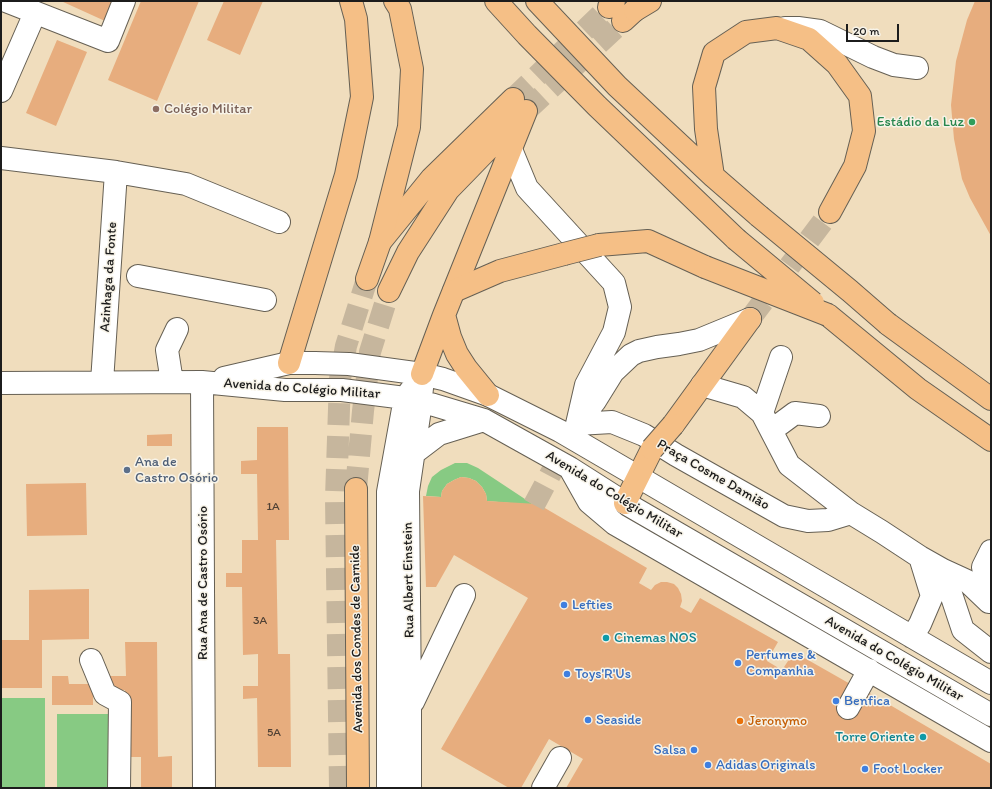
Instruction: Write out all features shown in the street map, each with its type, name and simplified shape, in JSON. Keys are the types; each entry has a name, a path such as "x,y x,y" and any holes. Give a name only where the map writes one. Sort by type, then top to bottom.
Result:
{"main road":[{"path":"289,363 346,175 362,97 356,19 351,1"},
{"path":"367,279 380,242 409,127 412,69 400,9 395,1"},
{"path":"496,1 527,35 597,106 736,239 918,389 991,440"},
{"path":"537,1 618,86 713,176 758,216 888,324 991,399"},
{"path":"548,1 556,22"},
{"path":"713,176 706,129 704,87 714,53 746,32 777,28 809,39 837,64 860,96 864,131 855,166 830,212"},
{"path":"380,242 432,178 519,105"},
{"path":"422,374 510,147 519,105"},
{"path":"390,291 408,252 448,190 493,143 519,105"},
{"path":"454,291 500,271 564,254 599,245 648,241 705,267 828,315"},
{"path":"444,315 450,337 458,354 466,368 488,395"},
{"path":"625,503 652,449 673,425 750,319"},
{"name":"Avenida dos Condes de Carnide","path":"356,489 358,788"}],"street":[{"path":"6,1 108,41 124,1"},
{"path":"1,91 35,13"},
{"path":"777,28 798,28 820,31 873,57 894,65 917,68"},
{"path":"510,147 527,188 614,283 620,307 614,332 586,385 577,424"},
{"path":"1,158 116,172 186,184 279,222"},
{"name":"Azinhaga da Fonte","path":"102,382 116,172"},
{"path":"138,276 265,300"},
{"path":"577,424 595,401 613,372 631,355 657,347 699,340 750,319"},
{"path":"172,382 168,350 177,329"},
{"path":"767,421 781,357"},
{"name":"Avenida do Colégio Militar","path":"202,382 289,363 349,364 422,374 443,379 488,395 560,431 991,683"},
{"name":"Rua Albert Einstein","path":"410,788 408,491 414,453 413,400 422,374"},
{"name":"Avenida do Colégio Militar","path":"1,383 202,382 285,390 342,390 413,400 484,420 570,468 625,503 991,715"},
{"name":"Rua Ana de Castro Osório","path":"202,382 204,786"},
{"path":"702,385 743,397 767,421 789,465 851,513 920,557 967,581 989,602 983,567 991,551"},
{"path":"388,788 388,492 413,400"},
{"path":"767,421 795,413 819,416"},
{"path":"414,453 439,434 484,420"},
{"name":"Praça Cosme Damião","path":"577,424 612,422 644,435 676,455 784,516 808,521 828,520 851,513"},
{"path":"570,468 589,502 615,524 991,741"},
{"path":"912,636 920,624 932,596 920,557"},
{"path":"943,570 963,630 991,652"},
{"path":"410,707 464,595"},
{"path":"91,660 105,694 120,702 119,788"},
{"path":"848,708 869,670"},
{"path":"543,788 560,758"}],"green space":[{"path":"455,463 467,463 478,468 534,505 487,501 486,494 476,481 461,477 447,484 442,491 441,497 426,496 432,477 441,470"},
{"path":"1,698 45,698 45,788 1,788"},
{"path":"57,714 108,714 108,788 57,788"}],"building":[{"path":"61,1 114,1 105,21"},
{"path":"141,1 199,1 157,101 108,80"},
{"path":"224,1 263,1 240,55 207,40"},
{"name":"Estádio da Luz","path":"975,1 991,1 991,236 970,198 962,179 954,139 951,105 956,61 967,20"},
{"path":"57,40 87,52 56,126 26,113"},
{"path":"257,427 288,427 289,540 276,540 278,654 290,654 291,767 258,767 257,698 243,699 243,686 258,686 258,654 243,655 242,587 226,587 226,573 242,573 242,540 258,540 257,474 241,474 241,461 257,460"},
{"path":"172,434 172,446 147,446 147,435"},
{"path":"461,477 476,481 486,494 487,501 538,504 647,568 639,583 651,590 655,585 661,582 674,584 681,594 682,601 680,607 691,613 700,598 778,642 767,661 782,670 794,652 852,685 866,691 991,764 991,788 566,788 583,759 549,739 521,788 509,788 441,749 528,598 454,555 436,587 426,587 423,496 441,497 442,491 447,484"},
{"path":"86,483 87,535 27,536 26,484"},
{"path":"89,589 89,639 42,640 42,688 1,688 1,640 29,640 29,590"},
{"path":"125,642 157,642 158,757 172,756 172,788 141,788 141,757 126,757 125,690 110,690 110,676 126,676"},
{"path":"52,676 68,676 69,684 93,684 93,705 52,705"}],"tunnel":[{"path":"513,99 609,7"},
{"path":"526,111 623,21"},
{"path":"750,319 830,212"},
{"path":"340,788 336,498 340,379 346,346 367,279"},
{"path":"356,489 370,352 389,291"},
{"path":"534,505 577,424"}],"place":[{"name":"Colégio Militar","path":"156,109"},
{"name":"Estádio da Luz","path":"972,122"},
{"name":"Ana de Castro Osório","path":"127,470"},
{"name":"Lefties","path":"564,605"},
{"name":"Cinemas NOS","path":"606,638"},
{"name":"Perfumes & Companhia","path":"738,663"},
{"name":"Toys'R'Us","path":"567,674"},
{"name":"Benfica","path":"836,701"},
{"name":"Seaside","path":"588,720"},
{"name":"Jeronymo","path":"740,721"},
{"name":"Torre Oriente","path":"923,737"},
{"name":"Salsa","path":"694,750"},
{"name":"Adidas Originals","path":"708,765"},
{"name":"Foot Locker","path":"865,769"}]}
